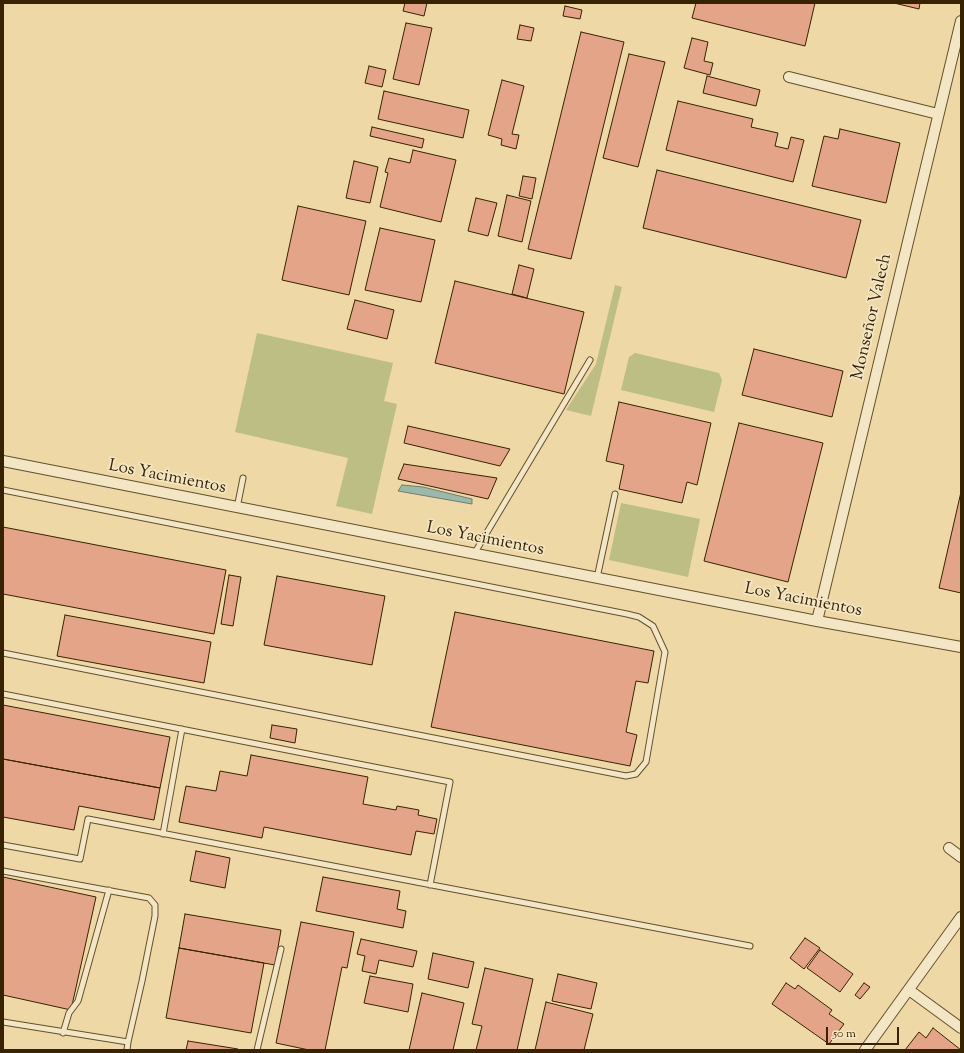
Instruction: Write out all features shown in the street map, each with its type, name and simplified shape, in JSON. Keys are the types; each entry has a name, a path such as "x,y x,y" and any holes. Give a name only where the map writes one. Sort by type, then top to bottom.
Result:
{"street":[{"name":"Monseñor Valech","path":"817,621 961,21"},
{"path":"789,78 938,114"},
{"name":"Los Yacimientos","path":"3,461 817,621 961,647"},
{"path":"949,848 961,856"},
{"path":"865,1050 961,917"},
{"path":"909,990 961,1028"}],"lane":[{"path":"474,554 590,360"},
{"path":"237,508 242,478"},
{"path":"3,490 627,614 638,617 653,626 665,652 646,762 636,774 626,776 3,654"},
{"path":"597,578 615,494"},
{"path":"3,694 450,782 430,885"},
{"path":"163,834 182,729"},
{"path":"3,844 80,859 88,820 750,946"},
{"path":"3,870 149,898 155,905 155,916 127,1050"},
{"path":"63,1033 69,1013 78,1002 109,890"},
{"path":"257,1050 281,949"},
{"path":"3,1022 63,1033 128,1042"}],"green space":[{"path":"615,285 622,287 591,416 566,410 596,364"},
{"path":"257,333 393,363 384,401 397,404 372,514 336,506 348,458 235,432"},
{"path":"635,353 719,373 722,380 714,412 621,390 629,357"},
{"path":"621,503 700,519 688,577 609,560"}],"shaded area":[{"path":"402,485 423,487 472,499 472,504 398,491"}],"building":[{"path":"405,3 427,3 424,16 403,11"},
{"path":"696,3 815,3 805,46 692,18"},
{"path":"894,3 920,3 919,9"},
{"path":"565,6 582,10 580,19 563,16"},
{"path":"406,23 432,28 419,85 393,79"},
{"path":"520,25 534,28 531,41 517,39"},
{"path":"581,32 624,42 571,259 528,249"},
{"path":"692,38 708,42 704,61 713,63 710,75 684,68"},
{"path":"629,54 665,62 638,167 603,158"},
{"path":"369,66 386,70 382,87 365,83"},
{"path":"707,76 760,90 756,106 703,93"},
{"path":"502,80 524,86 512,134 519,135 516,149 501,145 502,139 488,135"},
{"path":"384,91 469,110 463,138 378,119"},
{"path":"678,101 753,119 751,127 778,133 775,146 788,149 791,137 804,140 793,182 666,150"},
{"path":"372,127 424,139 422,148 370,136"},
{"path":"840,129 900,143 886,203 812,186 824,136 838,139"},
{"path":"413,150 456,160 441,222 380,207 388,173 385,172 389,158 410,163"},
{"path":"354,161 378,167 370,203 346,198"},
{"path":"657,170 861,220 846,278 643,228"},
{"path":"523,176 536,178 532,199 519,196"},
{"path":"507,195 531,201 522,242 498,236"},
{"path":"476,198 497,203 488,236 468,231"},
{"path":"298,206 366,221 349,295 282,280"},
{"path":"380,228 435,240 421,302 365,290"},
{"path":"519,265 534,269 527,298 512,294"},
{"path":"455,281 584,312 564,394 435,363"},
{"path":"355,300 394,310 387,339 347,329"},
{"path":"754,349 843,371 832,417 742,395"},
{"path":"619,402 711,423 697,485 687,482 682,503 619,489 624,465 606,461"},
{"path":"739,423 823,443 788,582 704,561"},
{"path":"408,426 510,449 500,466 404,443"},
{"path":"404,464 497,478 488,499 398,479"},
{"path":"961,492 961,593 939,588"},
{"path":"3,527 226,570 214,634 3,594"},
{"path":"229,575 241,577 233,626 221,624"},
{"path":"277,576 385,596 372,665 264,645"},
{"path":"455,612 654,651 648,683 636,681 626,732 637,735 630,766 431,727"},
{"path":"65,615 211,642 204,683 57,656"},
{"path":"3,705 170,737 160,788 3,759"},
{"path":"272,725 297,729 295,743 270,738"},
{"path":"251,755 368,777 363,804 396,810 397,806 419,810 418,815 437,819 434,834 416,831 411,855 264,827 262,838 179,822 186,786 216,791 220,771 247,776"},
{"path":"3,759 160,788 154,820 79,806 74,830 3,817"},
{"path":"196,851 230,858 225,888 190,881"},
{"path":"3,877 96,897 71,1010 3,995"},
{"path":"323,877 400,891 397,909 406,911 403,928 316,911"},
{"path":"185,914 281,930 275,965 179,948"},
{"path":"301,922 354,932 347,968 342,967 325,1050 309,1050 276,1043"},
{"path":"805,938 820,948 804,969 790,958"},
{"path":"361,939 417,951 413,967 379,960 376,974 362,971 365,956 357,954"},
{"path":"179,948 264,963 251,1033 166,1018"},
{"path":"820,950 853,974 840,992 807,968"},
{"path":"433,953 474,962 468,988 428,979"},
{"path":"485,968 533,979 517,1050 476,1050 482,1026 472,1024"},
{"path":"558,974 597,983 591,1009 552,1001"},
{"path":"370,976 413,984 408,1012 364,1003"},
{"path":"786,983 795,989 798,985 832,1010 829,1014 844,1024 829,1044 772,1004"},
{"path":"864,983 870,987 860,999 855,995"},
{"path":"422,993 464,1003 453,1050 409,1050"},
{"path":"546,1002 593,1014 584,1050 535,1050"},
{"path":"933,1028 961,1050 905,1050 919,1032 926,1038"},
{"path":"188,1041 238,1049 186,1050"}]}
